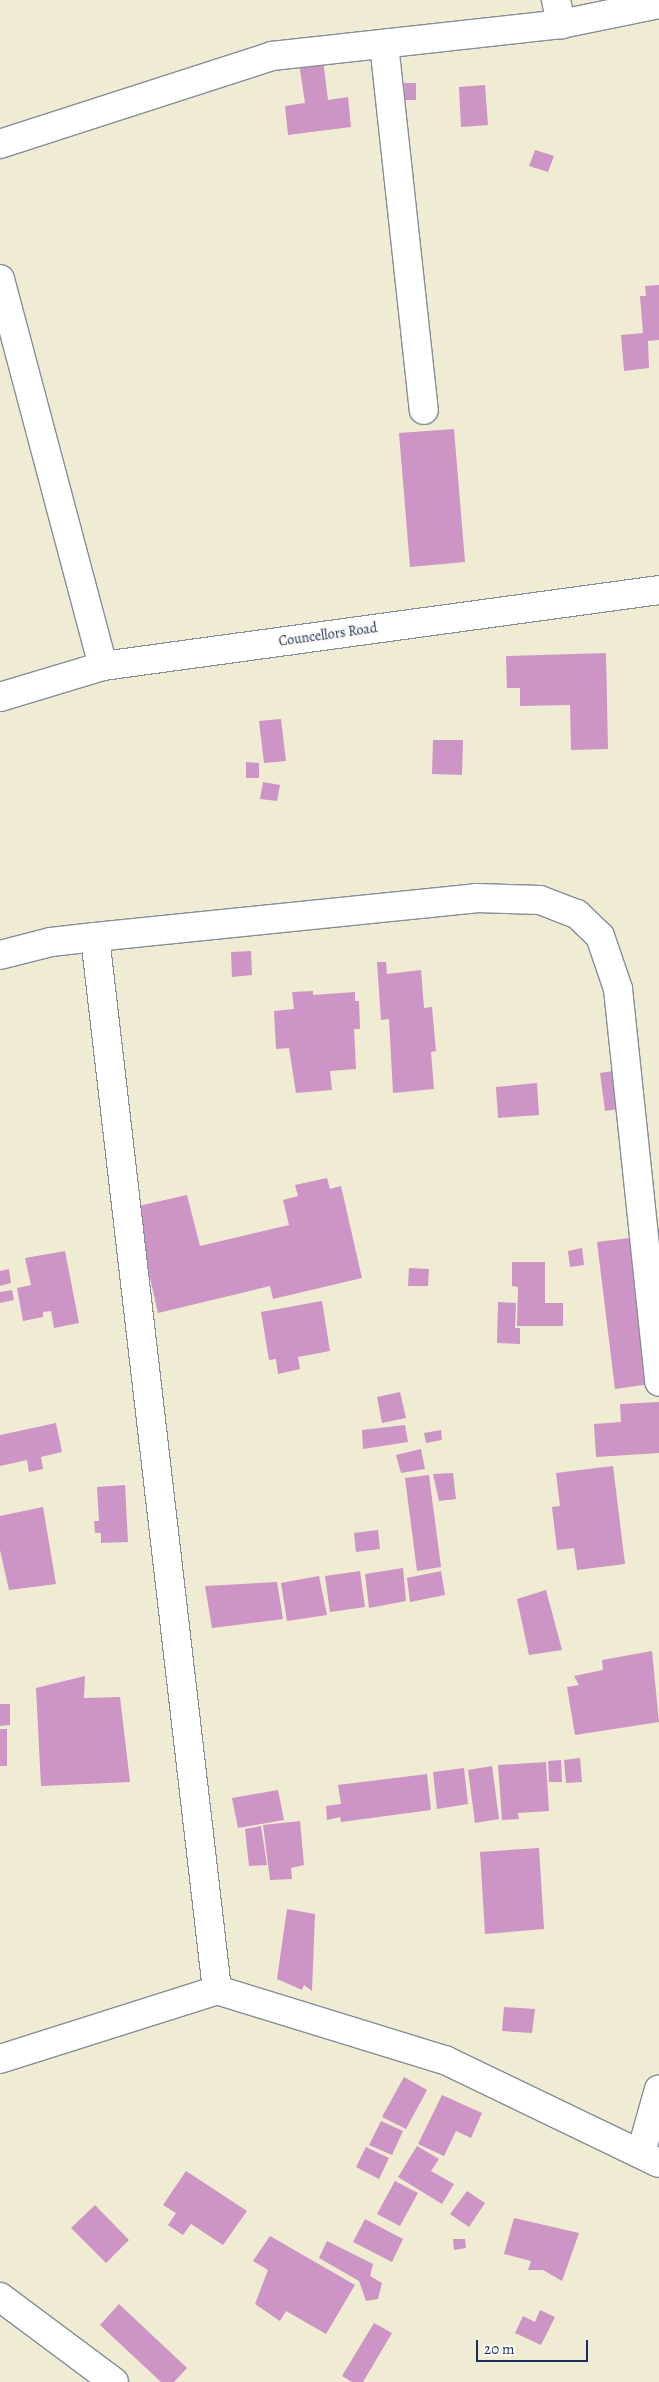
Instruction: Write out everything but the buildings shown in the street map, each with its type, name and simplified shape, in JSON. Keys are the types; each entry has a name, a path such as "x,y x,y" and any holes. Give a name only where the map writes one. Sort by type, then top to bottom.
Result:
{"street":[{"path":"0,144 272,56 384,44 559,12 659,4"},
{"path":"384,44 424,410"},
{"path":"0,279 103,666"},
{"name":"Councellors Road","path":"0,697 103,666 659,590"},
{"path":"0,955 51,942 476,898 540,900 577,914 600,936 618,989 659,1382"},
{"path":"95,937 217,1990"},
{"path":"0,2059 217,1990 445,2060 650,2158 659,2089"},
{"path":"0,2297 114,2382"}]}
